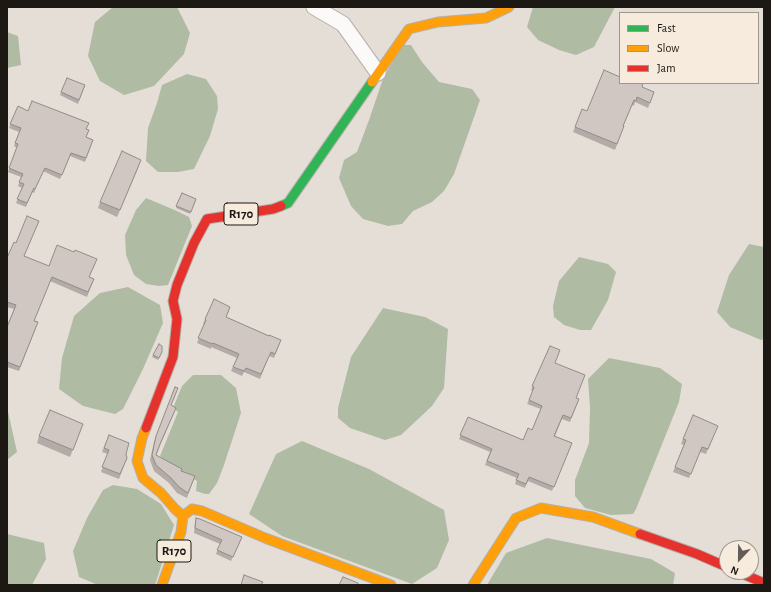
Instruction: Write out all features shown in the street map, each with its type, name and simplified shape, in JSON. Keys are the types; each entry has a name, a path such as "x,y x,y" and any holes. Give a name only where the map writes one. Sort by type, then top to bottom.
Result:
{"main road":[{"name":"R170","path":"162,585 181,532 183,516 175,510 161,493 143,478 137,461 142,438 173,357 177,319 173,301 177,285 194,243 207,219 273,209 288,203 409,29 438,22 486,18 509,7"},
{"path":"473,585 516,518 541,508 593,517 697,554 719,564"},
{"path":"183,516 192,509 202,511 265,538 391,585"}],"street":[{"path":"314,7 343,24 378,73"}],"shaded area":[{"path":"113,7 177,7 190,33 184,54 154,86 124,95 100,81 88,56 95,22"},
{"path":"533,7 615,7 594,47 576,55 559,50 538,40 527,27"},
{"path":"7,32 18,36 21,65 7,68"},
{"path":"403,45 411,45 422,62 439,82 472,89 480,100 454,174 444,191 432,202 413,211 402,224 388,226 363,219 351,206 339,178 344,160 357,152 384,76"},
{"path":"187,74 206,79 217,96 218,109 210,136 194,169 178,172 158,172 146,161 148,128 162,85"},
{"path":"146,198 189,217 192,226 168,285 159,286 146,284 134,275 126,255 125,235 136,210"},
{"path":"749,244 764,247 764,339 761,340 730,327 717,312 729,275"},
{"path":"579,257 608,264 616,272 608,300 591,330 580,330 564,325 554,317 553,306 559,281"},
{"path":"128,287 160,305 163,323 143,369 123,409 115,414 83,406 59,389 62,358 74,316 100,293"},
{"path":"383,308 425,317 448,329 444,388 432,406 401,435 385,440 350,428 338,418 338,408 351,357"},
{"path":"609,358 660,368 682,384 679,402 633,514 611,515 585,508 575,496 575,480 589,443 590,407 588,379"},
{"path":"193,375 221,375 236,388 241,413 217,483 209,494 196,491 197,481 164,461 160,456 178,412 173,408 182,386"},
{"path":"7,407 17,452 7,460"},
{"path":"302,441 369,469 444,510 449,540 437,568 412,584 282,536 249,514 276,454"},
{"path":"113,485 137,489 161,504 174,525 155,585 98,585 79,577 73,551 87,518 103,490"},
{"path":"7,534 44,543 46,559 32,585 7,585"},
{"path":"547,538 651,559 675,573 673,585 487,585 506,553"}],"building":[{"path":"604,70 619,77 619,84 643,84 642,87 654,92 650,103 637,97 636,101 634,100 617,144 575,127 582,109 587,111"},
{"path":"67,78 85,85 79,100 61,92"},
{"path":"32,101 89,123 86,129 89,130 86,137 93,140 86,158 71,153 62,175 45,168 27,203 17,199 24,184 19,182 23,174 9,168 18,144 15,143 21,128 10,124 18,106 28,111"},
{"path":"122,151 141,160 120,210 100,202"},
{"path":"182,193 196,199 191,212 176,206"},
{"path":"27,216 39,221 24,256 49,266 57,245 74,252 75,250 97,259 89,277 94,279 88,292 52,277 34,321 38,322 20,367 7,362 7,327 16,305 7,302 7,258 14,242 16,243"},
{"path":"214,299 230,307 226,317 281,340 275,354 271,352 261,374 246,368 244,371 233,367 239,354 198,338"},
{"path":"159,344 162,346 162,352 159,358 153,355"},
{"path":"550,346 560,350 555,363 585,375 576,398 579,399 571,418 563,415 554,436 572,443 554,487 529,477 526,484 516,480 519,474 487,461 492,449 460,435 468,417 523,440 528,428 532,430 542,406 529,400 534,387 532,386"},
{"path":"175,387 178,388 171,405 176,408 156,455 182,469 181,471 195,476 188,493 179,487 156,465 152,455 156,436"},
{"path":"50,410 83,424 73,450 39,436"},
{"path":"693,415 718,426 708,449 702,447 691,474 675,467 686,440 683,439"},
{"path":"109,435 129,443 126,454 127,458 120,474 102,467 109,450 104,448"},
{"path":"196,518 242,537 233,557 217,550 222,540 195,528"},
{"path":"244,575 263,582 261,585 241,585"},
{"path":"343,577 358,583 358,585 339,585"}],"traffic: fast":[{"path":"281,206 288,203 372,82"}],"traffic: slow":[{"path":"372,82 409,29 438,22 486,18 509,7"},
{"path":"146,428 142,438 137,461 143,478 161,493 183,516 181,532 162,585"},
{"path":"473,585 516,518 541,508 593,517 640,534"},
{"path":"183,516 192,509 202,511 265,538 391,585"}],"traffic: jam":[{"path":"146,428 173,357 177,319 173,301 177,285 194,243 207,219 273,209 281,206"},
{"path":"640,534 697,554 719,564"},
{"path":"757,580 764,583"}]}
